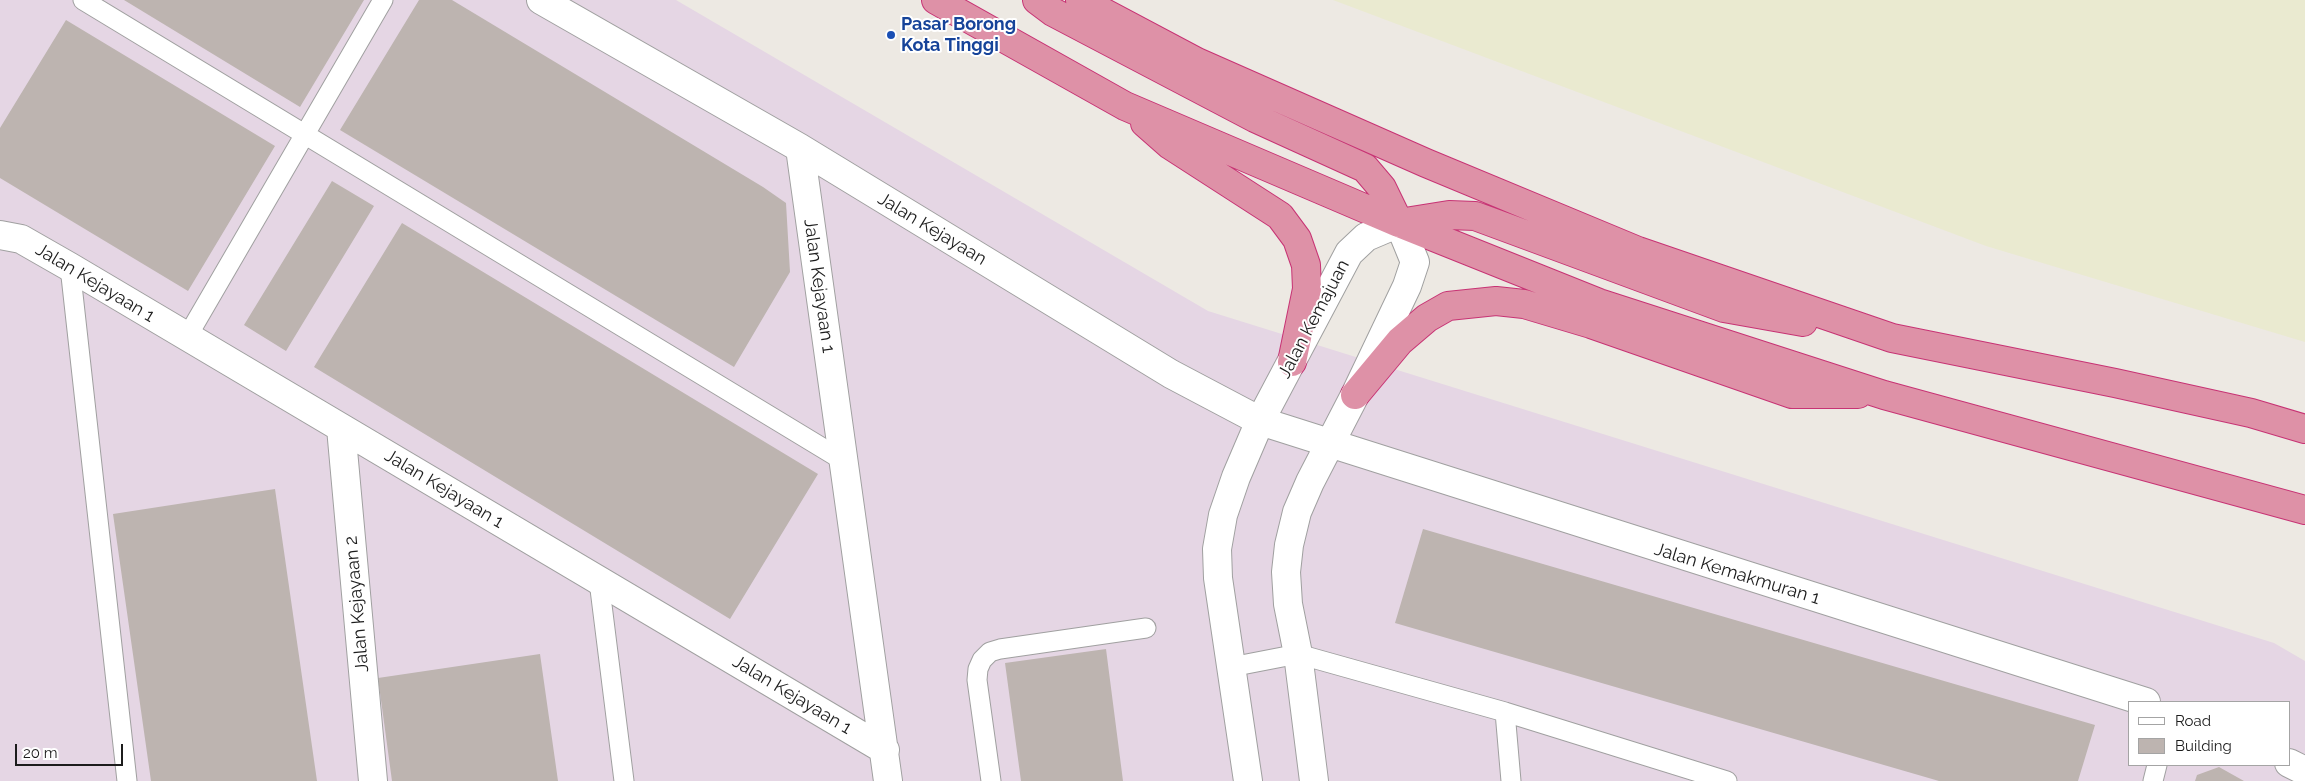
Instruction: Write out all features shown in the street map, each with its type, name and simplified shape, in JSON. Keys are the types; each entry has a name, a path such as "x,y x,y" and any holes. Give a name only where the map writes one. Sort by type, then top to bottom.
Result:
{"highway":[{"path":"936,0 1125,106 1399,223 1599,303 1884,394 2305,510"},
{"path":"1037,0 1054,12 1255,118 1365,168 1382,188 1399,223"},
{"path":"1080,0 1197,62 1435,167 1638,251 1892,338"},
{"path":"1125,106 1170,145 1280,216 1297,239 1306,265 1307,289 1292,362"},
{"path":"1399,223 1449,215 1475,216 1724,308 1892,338 2144,390 2251,413 2305,429"},
{"path":"1355,396 1400,341 1427,318 1448,306 1496,301 1524,304 1591,324 1792,394 1884,394"}],"street":[{"name":"Jalan Kejayaan","path":"540,0 800,148 1171,374 1260,421 1329,445"},
{"name":"Jalan Kejayaan 1","path":"800,148 888,781"},
{"name":"Jalan Kemajuan","path":"1248,781 1222,616 1217,549 1223,515 1236,477 1260,421 1349,253 1366,236 1399,223"},
{"path":"1314,781 1298,654 1288,604 1286,572 1289,545 1297,512 1407,286 1415,262 1399,223"},
{"name":"Jalan Kejayaan 1","path":"0,235 21,239 70,267 885,750"},
{"name":"Jalan Kejayaan 2","path":"340,428 373,781"},
{"name":"Jalan Kemakmuran 1","path":"1329,445 2143,701"},
{"path":"2290,763 2305,772"}],"lane":[{"path":"83,0 844,461"},
{"path":"187,337 384,0"},
{"path":"70,267 127,781"},
{"path":"599,581 624,781"},
{"path":"991,781 977,680 978,669 982,660 990,652 1146,628"},
{"path":"1231,667 1298,654 1505,712 1727,781"},
{"path":"1505,712 1511,781"},
{"path":"2153,781 2157,766"}],"shaded area":[{"path":"0,0 676,0 1208,311 2274,643 2305,661 2305,781 0,781"}],"green space":[{"path":"1333,0 2305,0 2305,342 1986,246"}],"building":[{"path":"124,0 364,0 300,107"},
{"path":"419,0 452,0 763,187 786,203 790,272 734,367 340,130"},
{"path":"66,20 275,146 188,291 0,178 0,128"},
{"path":"332,181 374,206 286,351 244,325"},
{"path":"402,223 818,474 730,619 314,367"},
{"path":"275,489 317,781 151,781 113,514"},
{"path":"1423,529 2095,725 2078,781 1939,781 1395,623"},
{"path":"1106,649 1123,781 1021,781 1005,663"},
{"path":"540,654 558,781 392,781 378,678"},
{"path":"2219,767 2244,781 2195,781 2197,775"}],"place":[{"name":"Pasar Borong Kota Tinggi","path":"891,35"}]}
